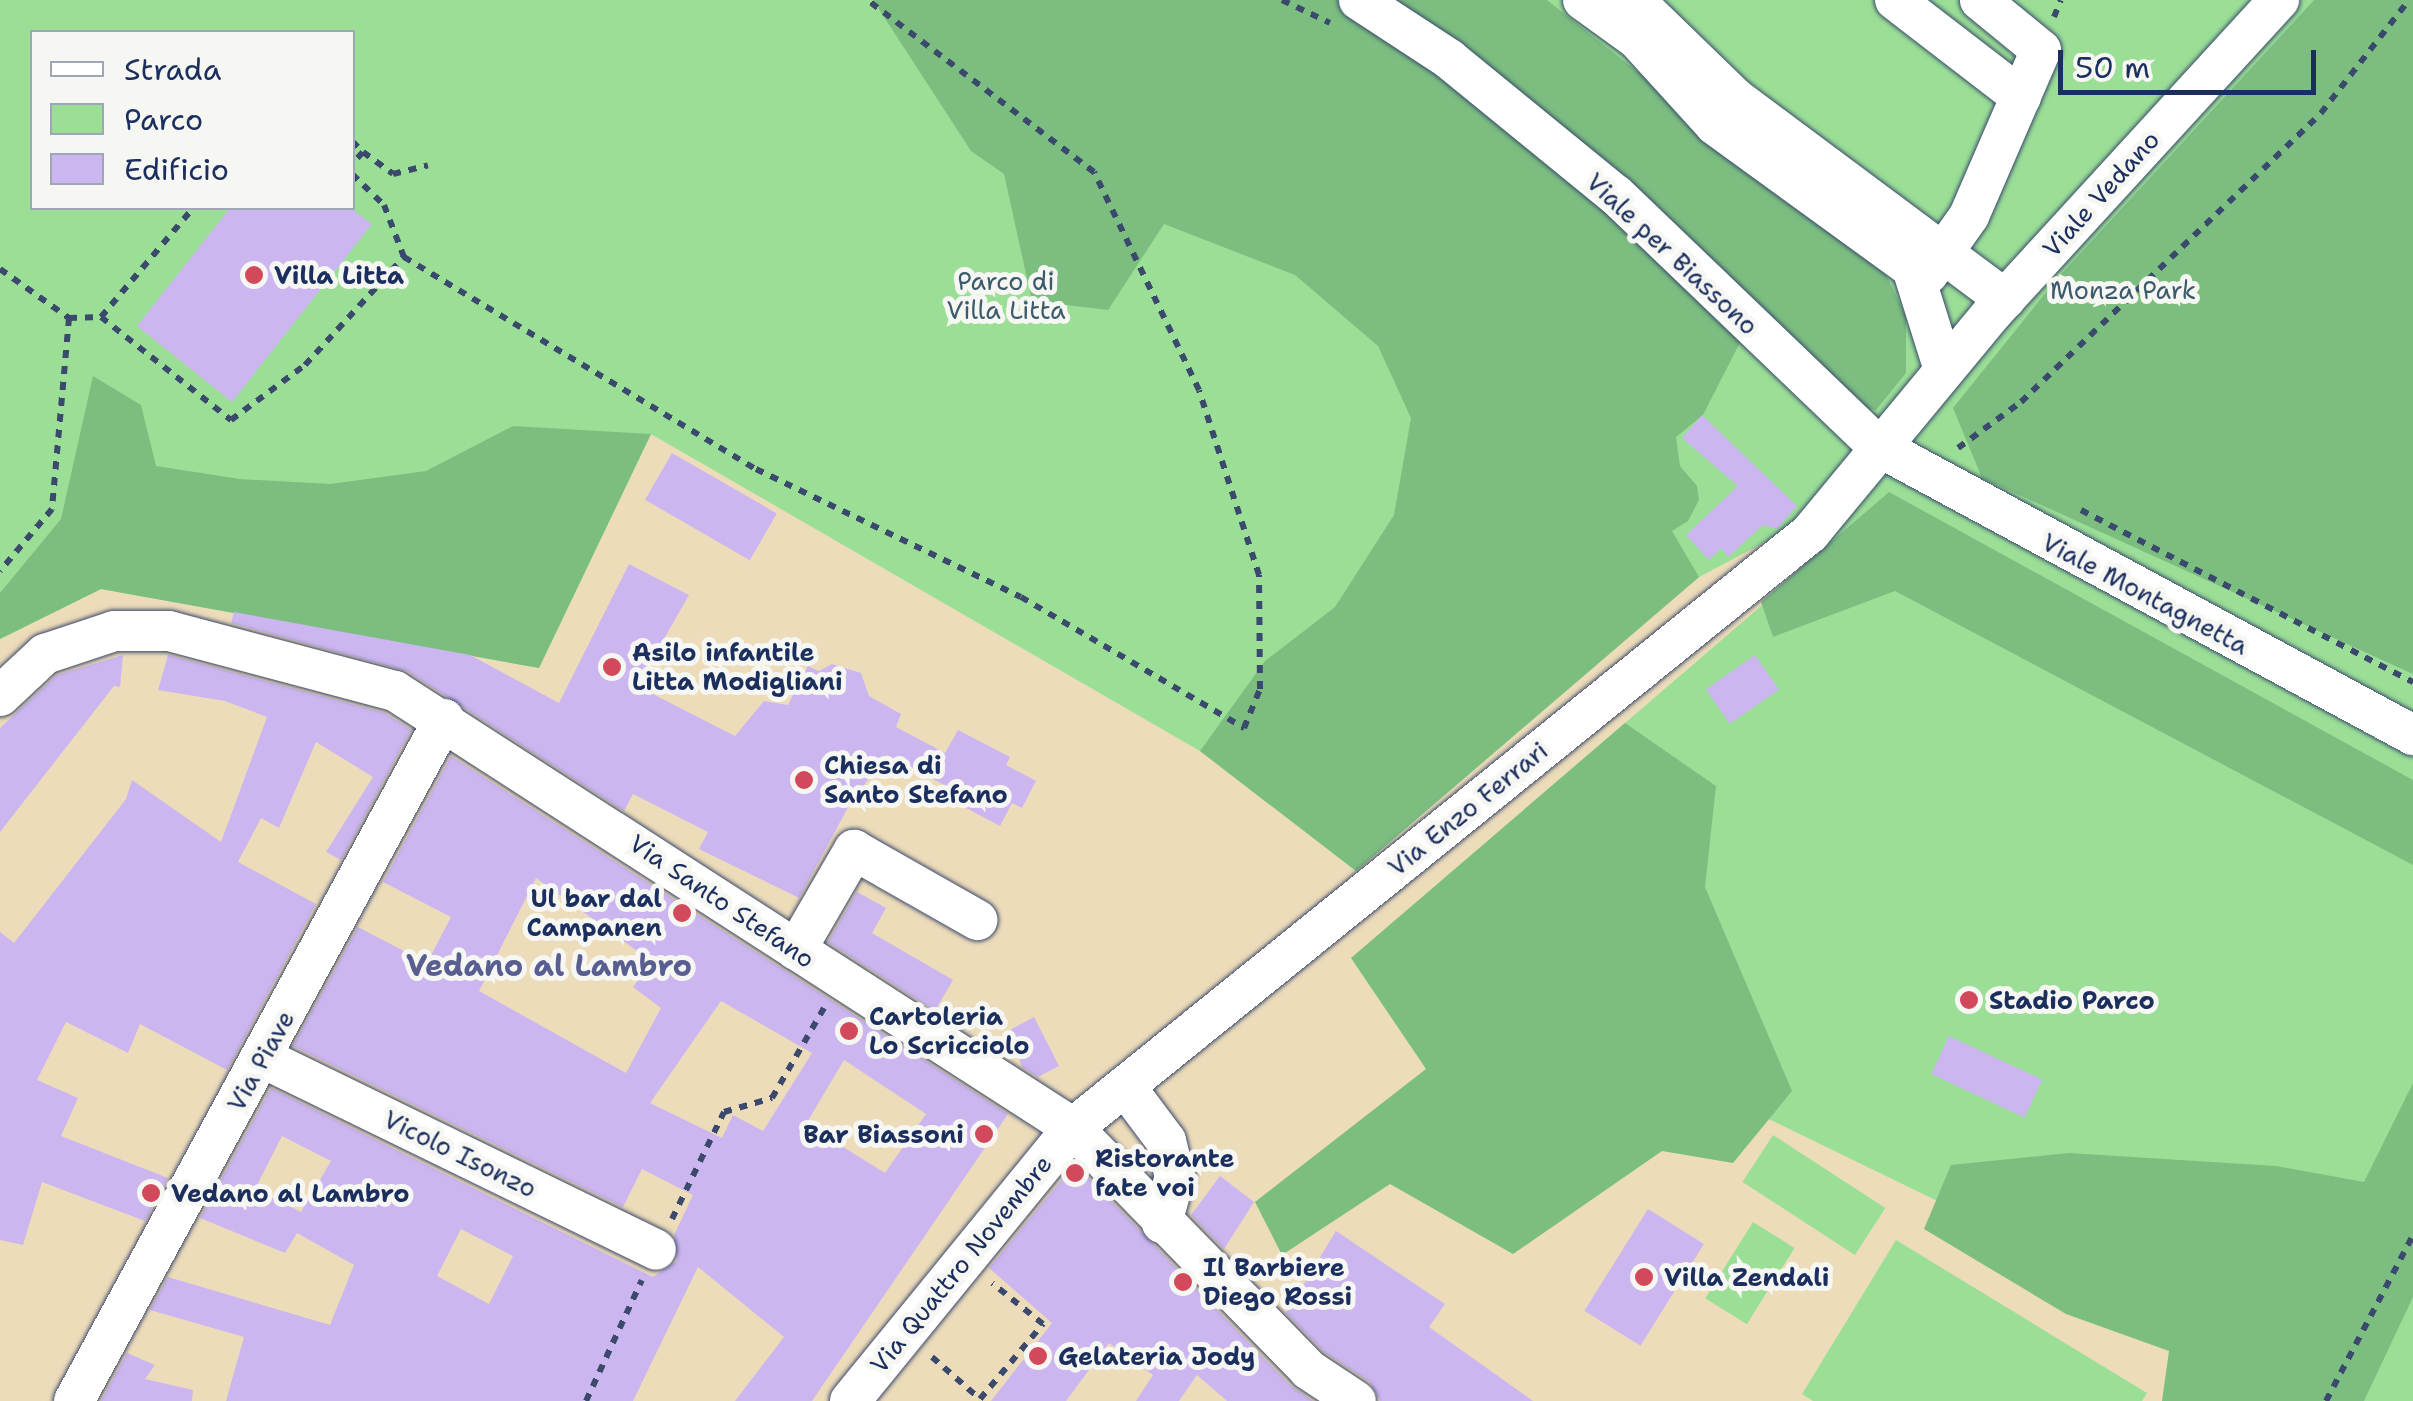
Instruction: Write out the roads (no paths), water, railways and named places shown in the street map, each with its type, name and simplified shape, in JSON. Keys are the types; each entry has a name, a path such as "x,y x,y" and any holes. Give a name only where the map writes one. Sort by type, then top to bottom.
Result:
{"street":[{"name":"Viale per Biassono","path":"1359,0 1449,59 1616,195 1880,447"},
{"path":"1582,0 1637,39 1715,126 1912,268 1944,370"},
{"path":"1634,0 1735,98 2005,299"},
{"path":"1895,0 2020,97"},
{"path":"1920,286 1969,216 2041,50 1980,0"},
{"name":"Viale Vedano","path":"1880,447 2005,299 2279,0"},
{"name":"Via Enzo Ferrari","path":"1073,1128 1810,532 1880,447"},
{"name":"Viale Montagnetta","path":"1880,447 2413,736"},
{"name":"Via Santo Stefano","path":"0,696 44,654 114,631 170,630 395,691 444,718 1073,1128 1309,1370 1356,1401"},
{"name":"Via Piave","path":"74,1401 264,1058 444,718"},
{"path":"796,950 854,850 977,920"},
{"name":"Vicolo Isonzo","path":"264,1058 656,1250"},
{"path":"1125,1086 1166,1140 1175,1176 1162,1223"},
{"name":"Via Quattro Novembre","path":"850,1401 1073,1128"}],"place":[{"name":"Villa Litta","path":"254,275"},
{"name":"Asilo infantile Litta Modigliani","path":"612,667"},
{"name":"Chiesa di Santo Stefano","path":"804,780"},
{"name":"Ul bar dal Campanen","path":"682,913"},
{"name":"Stadio Parco","path":"1969,1000"},
{"name":"Cartoleria Lo Scricciolo","path":"849,1031"},
{"name":"Bar Biassoni","path":"984,1134"},
{"name":"Ristorante fate voi","path":"1075,1173"},
{"name":"Vedano al Lambro","path":"151,1193"},
{"name":"Villa Zendali","path":"1644,1277"},
{"name":"Il Barbiere Diego Rossi","path":"1183,1282"},
{"name":"Gelateria Jody","path":"1038,1356"}],"district":[{"name":"Vedano al Lambro","path":"549,966"}],"park label":[{"name":"Monza Park","path":"2123,290"},
{"name":"Parco di Villa Litta","path":"1006,296"}]}
